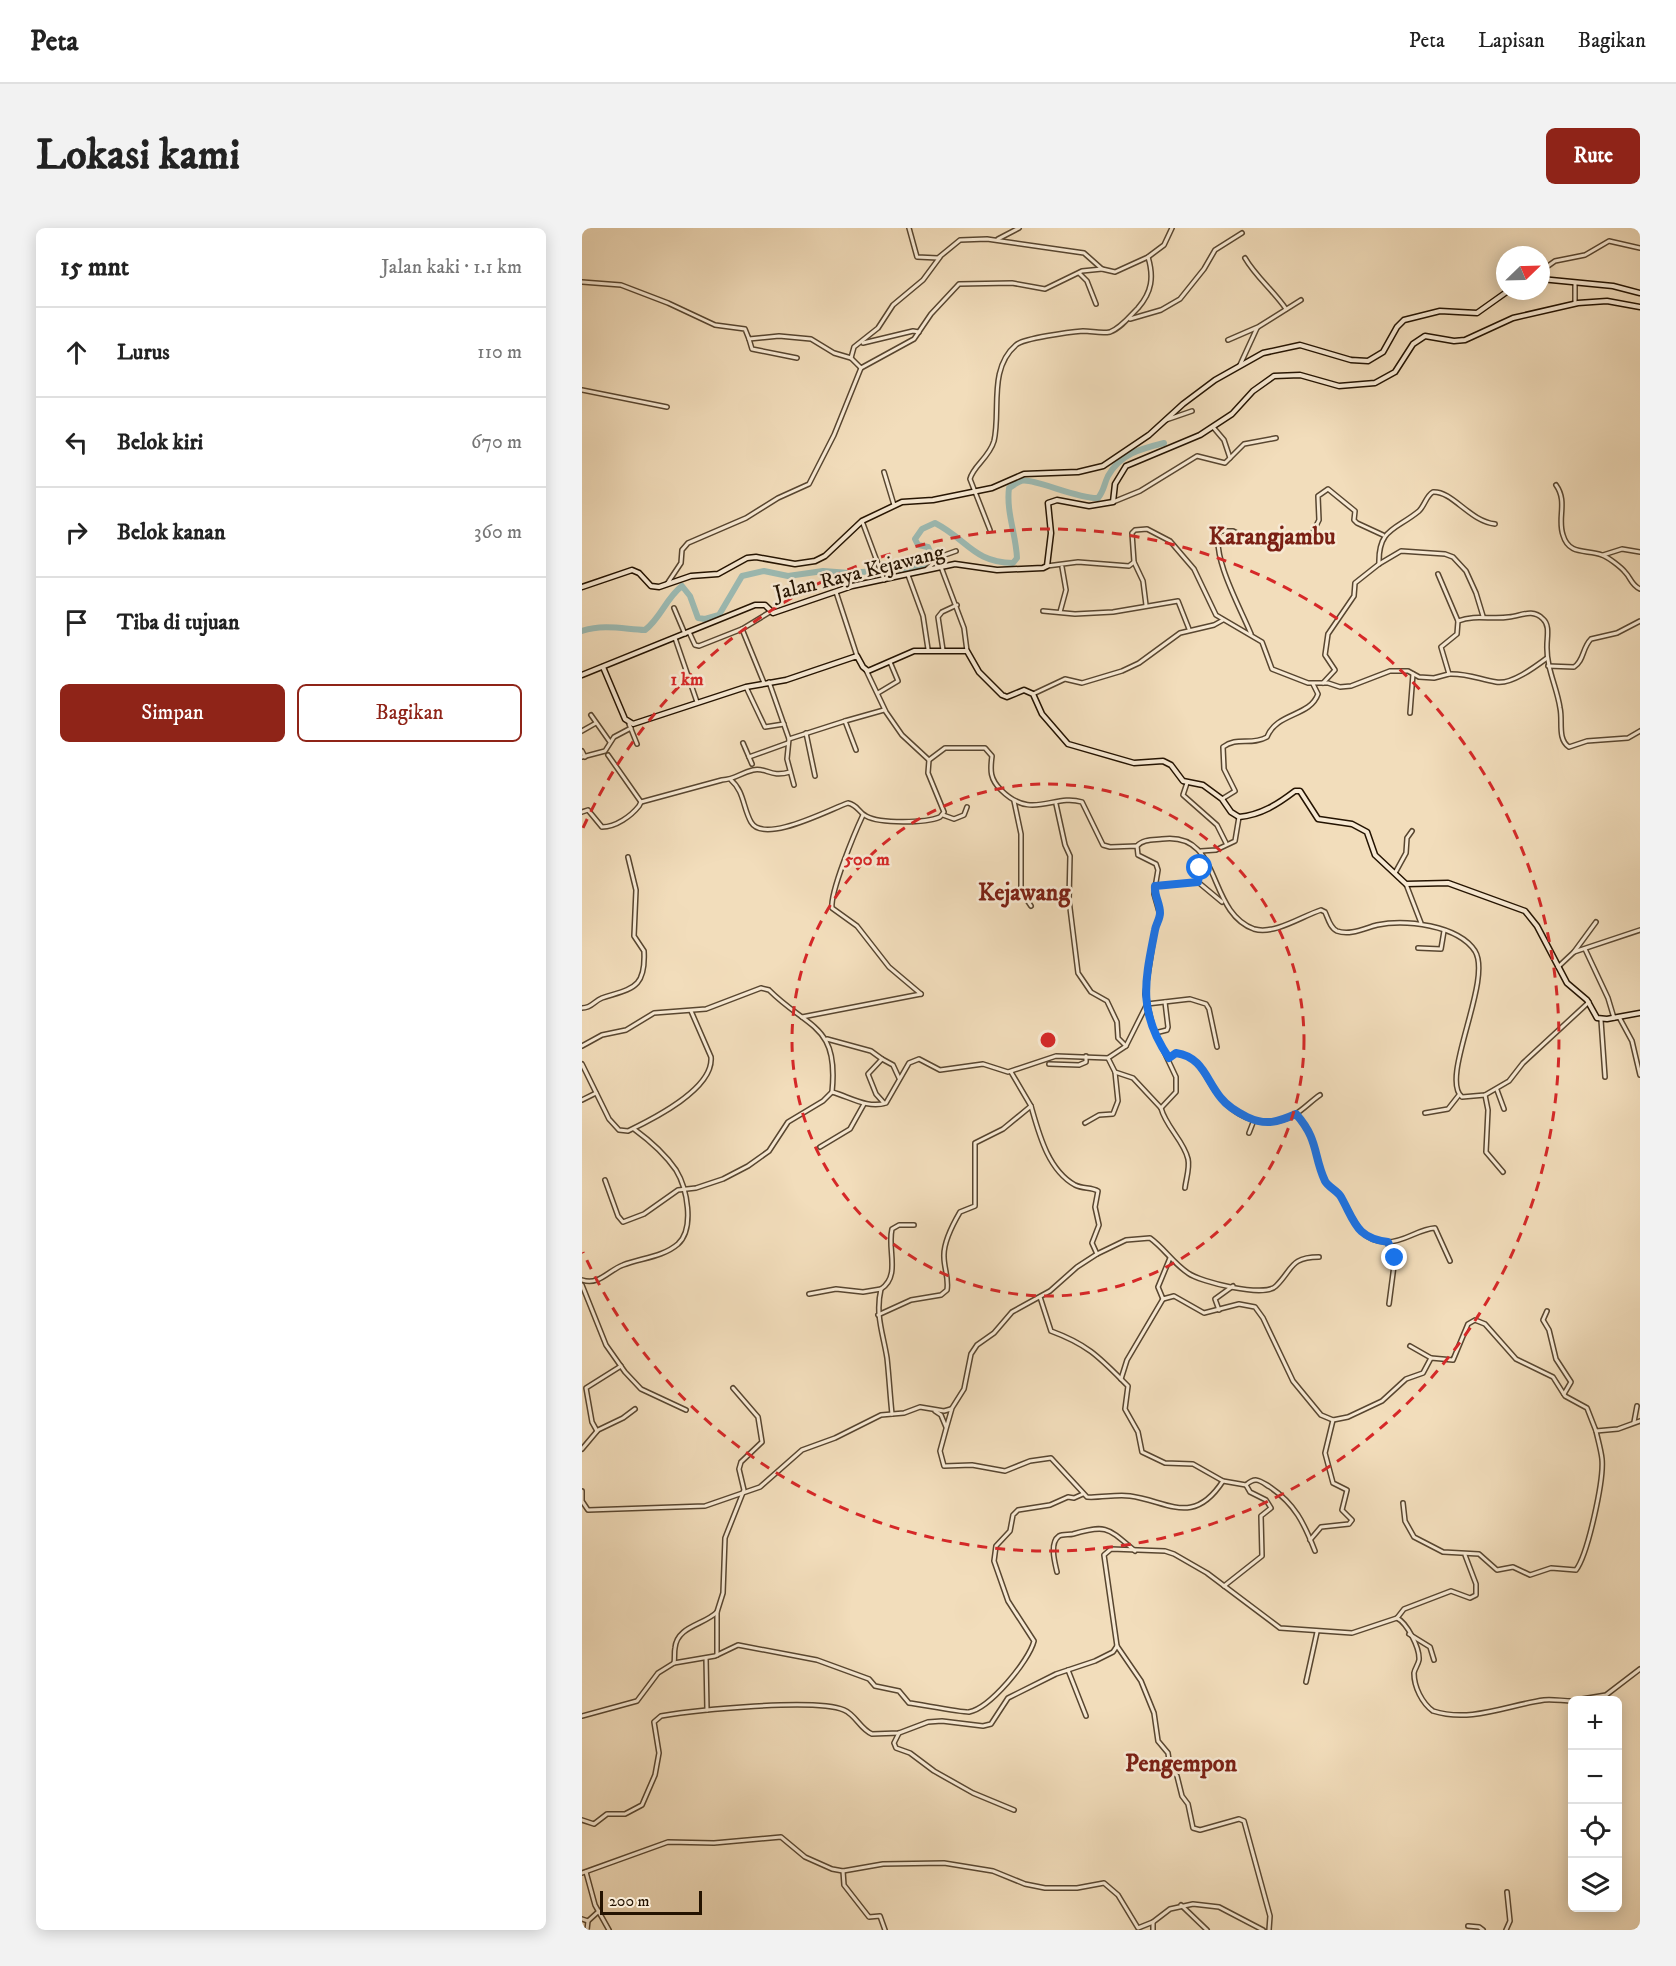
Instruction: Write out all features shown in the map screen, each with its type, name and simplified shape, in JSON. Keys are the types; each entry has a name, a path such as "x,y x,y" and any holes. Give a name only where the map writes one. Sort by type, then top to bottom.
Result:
{"street":[{"path":"909,228 916,257 940,257"},
{"path":"997,240 1019,228"},
{"path":"666,586 681,563 682,550 688,543 746,518 778,498 809,484 836,429 861,368 906,345 959,284 1012,283 1045,289 1078,273 1102,269 1119,272 1148,257 1166,242 1172,228"},
{"path":"1128,319 1161,310 1180,299 1204,269 1215,250 1242,233"},
{"path":"861,344 883,322 893,305 923,280 940,257 960,240 997,240 1084,253 1102,269"},
{"path":"1550,265 1555,261 1585,255 1609,241 1640,248"},
{"path":"990,530 974,492 970,476 986,458 994,441 999,380 1009,352 1026,340 1079,332 1108,332 1128,319 1144,301 1151,286 1152,274 1148,257"},
{"path":"1245,258 1254,273 1269,285 1286,309"},
{"path":"1078,273 1087,281 1096,304"},
{"path":"1550,280 1613,286 1640,293"},
{"path":"582,282 621,285 668,303 715,325 745,329 751,349 797,357"},
{"path":"1575,284 1575,301"},
{"path":"1228,340 1258,327 1301,300"},
{"path":"582,587 632,570 639,573 651,586 666,586 691,576 718,574 747,558 795,564 815,561 825,556 862,521 894,505 992,488 1024,474 1078,472 1103,466 1138,443 1215,380 1272,350 1300,345 1352,360 1368,361 1383,352 1397,327 1404,320 1440,311 1477,313 1496,300"},
{"path":"1113,502 1115,484 1126,466 1204,433 1237,409 1259,386 1278,374 1300,375 1339,386 1375,383 1395,372 1413,344 1425,336 1454,341 1465,340 1513,318 1575,301 1606,302 1640,307"},
{"path":"1240,365 1258,327"},
{"path":"851,358 852,349 861,344 913,331 919,332"},
{"path":"749,339 779,336 811,339 834,353 851,358 861,368"},
{"path":"582,390 667,407"},
{"path":"1165,420 1178,418 1192,411"},
{"path":"1212,426 1224,440 1230,458"},
{"path":"1134,562 1123,567 1078,562 1047,567 1051,533 1048,503 1057,500 1089,506 1113,502 1140,491 1197,456 1226,463 1244,444 1276,438"},
{"path":"884,472 894,505"},
{"path":"1556,485 1563,499 1561,524 1564,540 1579,552 1603,555 1622,549 1640,552"},
{"path":"1251,634 1221,562 1217,543 1219,531 1233,531 1258,544 1311,536 1319,520 1318,496 1328,489 1355,511 1354,520 1357,523 1383,535"},
{"path":"1379,564 1383,535 1421,509 1433,492 1444,494 1478,520 1495,524"},
{"path":"862,521 884,580"},
{"path":"1146,605 1143,581 1134,562 1131,543 1133,531 1147,529 1165,537 1189,562 1212,609 1223,620 1251,634 1264,645 1267,660 1272,669 1313,684 1323,683 1345,687 1390,671 1403,670 1434,678 1449,674 1466,674 1498,683 1531,669 1546,658"},
{"path":"1323,683 1335,670 1325,656 1330,629 1354,596 1355,583 1379,564 1406,550 1453,557 1466,571 1483,616"},
{"path":"926,571 933,561 956,551"},
{"path":"1603,555 1625,571 1633,585 1640,589"},
{"name":"Jalan Raya Kejawang","path":"582,675 755,605 765,605 770,612 776,613 852,586 959,564 997,570 1047,567"},
{"path":"1060,612 1066,590 1062,566"},
{"path":"941,567 966,634 967,651 979,672 1002,696 1007,697 1024,690 1033,694 1042,714 1068,744 1134,763 1163,761 1171,765 1187,783 1203,785 1222,799 1231,812 1239,817 1255,815 1284,800 1295,791 1300,791 1318,819 1352,824 1367,832 1375,855 1407,886 1421,923"},
{"path":"1438,574 1458,621 1457,634 1441,647 1449,674"},
{"path":"908,575 923,616 928,649"},
{"path":"836,592 857,656 884,710 902,735 929,760"},
{"path":"1043,611 1113,612 1178,601 1189,629"},
{"path":"943,651 938,617 942,612 957,605"},
{"path":"675,608 687,633 698,646 742,629 770,612"},
{"path":"1458,621 1483,616 1506,618 1523,612 1543,618 1548,627 1546,658 1561,709 1562,737 1566,746 1587,741 1628,738 1640,731"},
{"path":"1033,694 1065,680 1082,683 1122,671 1139,663 1169,639 1189,629 1209,627 1223,620"},
{"path":"1548,666 1574,667 1581,660 1583,650 1591,639 1617,633 1640,621"},
{"path":"742,629 784,724 789,741 790,772 794,785"},
{"path":"675,638 697,702"},
{"path":"866,670 914,651 928,649 967,651"},
{"path":"582,751 583,757 605,751 610,742 630,726 697,702 746,687 786,680 857,656"},
{"path":"877,693 898,681 889,661"},
{"path":"603,667 637,744"},
{"path":"1410,713 1413,674"},
{"path":"1222,799 1235,791 1224,769 1223,747 1236,740 1253,743 1267,737 1273,725 1305,709 1316,699 1318,694 1313,684"},
{"path":"746,687 765,727 784,724"},
{"path":"749,757 806,733 884,710"},
{"path":"591,715 610,742"},
{"path":"844,721 856,750"},
{"path":"582,731 596,723"},
{"path":"806,733 815,776"},
{"path":"743,743 752,764"},
{"path":"943,815 943,809 928,773 929,760 941,750 953,746 986,748 992,756 990,771 992,779 1014,801 1021,834 1021,891 1031,906"},
{"path":"608,755 640,802"},
{"path":"582,812 588,810 602,827 608,827 631,814 640,802 722,780 731,780 754,770 777,776 790,772"},
{"path":"731,780 739,789 751,822 761,828 792,825 848,803 856,805 863,815 884,821 934,820 943,815 957,818 964,815 967,807"},
{"path":"1187,783 1183,795 1217,825 1226,844"},
{"path":"1014,801 1036,805 1074,801 1085,805 1105,846 1137,846 1148,840 1170,838 1179,839 1201,851 1209,852 1237,837 1239,817"},
{"path":"1056,804 1065,845 1070,856 1069,900 1078,973 1091,992 1107,1001 1117,1022 1118,1038 1126,1046"},
{"path":"801,1017 921,994 889,967 856,926 832,908 831,900 848,857 852,836 863,815"},
{"path":"1394,874 1406,853 1407,838 1412,831"},
{"path":"1137,846 1138,855 1157,867 1154,894 1160,915 1144,986 1147,1005 1155,1034 1169,1058 1178,1086 1173,1098 1161,1108"},
{"path":"1198,882 1201,851"},
{"path":"1201,851 1207,859 1223,903"},
{"path":"582,1008 594,1005 599,999 632,989 640,977 644,951 634,936 636,890 628,857"},
{"path":"1155,886 1198,882 1246,925 1259,930 1287,924 1321,910 1325,912 1334,929 1339,932 1352,932 1387,924 1421,923 1464,940 1474,950 1480,968 1458,1071 1459,1095 1448,1109 1425,1113"},
{"path":"1407,886 1448,883 1518,908 1537,926 1567,983 1587,1000 1601,1020 1605,1077"},
{"path":"1558,967 1574,952 1596,922"},
{"path":"1574,952 1640,930"},
{"path":"1418,948 1441,949 1444,931"},
{"path":"1585,949 1608,998 1614,1018"},
{"path":"582,1046 602,1035 626,1030 654,1013 691,1011 719,1005 745,993 765,988 827,1039 871,1051 893,1065 899,1078"},
{"path":"1147,1005 1190,999 1206,1004 1217,1047"},
{"path":"1459,1095 1466,1098 1485,1095 1497,1090 1511,1079 1523,1063 1587,1000"},
{"path":"1155,1034 1168,1027 1165,1002"},
{"path":"832,1092 864,1104 884,1103 890,1099 899,1078 909,1063 919,1059 940,1070 976,1064 1011,1072 1056,1056 1108,1058 1126,1046 1147,1005"},
{"path":"582,1064 609,1119 623,1132 634,1129 692,1094 705,1078 711,1057 691,1011"},
{"path":"1601,1020 1640,1013"},
{"path":"1619,1017 1632,1041 1640,1075"},
{"path":"605,1180 618,1216 623,1222 644,1214 667,1196 683,1188 696,1188 723,1179 748,1166 769,1151 788,1122 828,1098 832,1092 833,1068 827,1039"},
{"path":"1169,1058 1176,1053 1195,1061 1206,1072 1220,1097 1238,1112 1254,1120 1270,1124 1296,1114 1320,1095"},
{"path":"1049,1064 1084,1064 1086,1056"},
{"path":"1085,1123 1099,1115 1113,1114 1118,1101 1115,1072 1108,1058"},
{"path":"882,1059 868,1074 876,1094 884,1103"},
{"path":"1011,1072 1031,1106 1043,1144 1058,1170 1077,1186 1098,1191 1095,1207 1099,1225 1092,1243 1097,1254"},
{"path":"1115,1072 1133,1078 1161,1108 1168,1127 1185,1152 1188,1161 1185,1188"},
{"path":"1497,1090 1504,1109"},
{"path":"582,1100 596,1094"},
{"path":"1485,1095 1488,1110 1486,1152 1503,1172"},
{"path":"820,1147 850,1129 864,1104"},
{"path":"878,1315 911,1300 941,1295 947,1290 949,1280 944,1254 950,1230 960,1212 975,1206 975,1143 1003,1129 1031,1106"},
{"path":"1296,1114 1312,1136 1326,1182 1341,1198 1358,1230 1374,1240 1388,1242 1413,1237 1435,1228 1438,1230 1450,1261"},
{"path":"1250,1132 1254,1120"},
{"path":"582,1280 592,1282 599,1280 624,1265 667,1251 680,1242 688,1224 683,1188 674,1168 655,1146 634,1129"},
{"path":"809,1294 836,1289 862,1292 881,1289 887,1285 893,1273 889,1250 892,1228 914,1224"},
{"path":"1222,1481 1206,1501 1177,1508 1128,1495 1091,1497 1083,1494 1062,1467 1051,1458 1030,1461 1005,1471 972,1465 944,1466 940,1451 952,1408 964,1389 973,1350 994,1334 1012,1312 1040,1297 1097,1254 1126,1240 1150,1238 1170,1258 1202,1281 1257,1291 1272,1289 1293,1263 1303,1258 1319,1257"},
{"path":"1388,1242 1395,1258 1389,1304"},
{"path":"1163,1299 1158,1287 1170,1258"},
{"path":"582,1285 604,1342 621,1366 641,1389 686,1410"},
{"path":"1219,1310 1215,1299 1233,1286"},
{"path":"881,1289 878,1315 886,1357 892,1414"},
{"path":"1121,1379 1127,1360 1163,1299 1174,1296 1204,1313 1239,1304 1252,1306 1259,1311 1293,1381 1321,1415 1332,1420 1348,1417 1382,1401 1406,1379 1423,1373 1431,1358"},
{"path":"1040,1297 1051,1331 1062,1334 1095,1352 1128,1386 1125,1409 1138,1432 1142,1452 1165,1463 1193,1464 1222,1481 1246,1485"},
{"path":"1547,1311 1543,1320 1549,1330 1556,1359 1571,1382 1564,1394"},
{"path":"1403,1503 1405,1521 1414,1537 1443,1552 1479,1554 1497,1570 1513,1567 1530,1575 1551,1568 1576,1570 1585,1552 1600,1485 1602,1460 1596,1431 1587,1408 1564,1394 1556,1379 1524,1365 1480,1321 1468,1324 1454,1359 1431,1358 1410,1346"},
{"path":"597,1431 592,1422 586,1388 621,1366"},
{"path":"717,1655 717,1612 723,1593 725,1538 743,1494 739,1468 741,1462 760,1446 762,1434 758,1418 733,1388"},
{"path":"1633,1423 1637,1406"},
{"path":"582,1491 584,1507 590,1510 689,1508 743,1494 769,1481 802,1450 835,1438 881,1415 904,1413 920,1407 946,1412 952,1408"},
{"path":"582,1449 597,1431 623,1419 635,1409"},
{"path":"931,1409 940,1415 946,1429"},
{"path":"1310,1540 1321,1527 1349,1524 1352,1520 1342,1510 1347,1490 1332,1483 1326,1461 1332,1420"},
{"path":"1596,1431 1607,1432 1640,1421"},
{"path":"1246,1485 1253,1479 1259,1479 1285,1497 1296,1510 1315,1551"},
{"path":"1224,1586 1262,1556 1261,1516 1271,1508 1266,1500 1250,1492 1246,1485"},
{"path":"582,1716 636,1701 658,1673 674,1663 706,1658 732,1647 746,1645 797,1654 869,1679 875,1686 899,1691 909,1703 940,1706 963,1712 983,1706 1026,1659 1034,1641 1008,1601 994,1561 996,1546 1010,1531 1013,1515 1018,1510 1050,1505 1068,1497 1083,1494"},
{"path":"1057,1572 1053,1550 1055,1541 1062,1535 1100,1528 1119,1537 1137,1552"},
{"path":"1269,1930 1270,1916 1244,1821 1239,1819 1200,1830 1193,1828 1188,1804 1170,1767 1168,1753 1158,1741 1154,1713 1141,1681 1117,1646 1104,1555 1111,1549 1137,1552 1165,1551 1174,1554 1224,1586 1276,1626 1317,1632 1352,1633 1397,1618 1404,1609 1451,1591 1470,1598 1476,1595 1476,1584 1465,1555"},
{"path":"674,1663 679,1637 686,1629 717,1612"},
{"path":"1397,1618 1403,1622 1419,1659 1414,1674 1419,1692 1433,1711 1458,1714 1494,1712 1544,1700 1568,1701"},
{"path":"1306,1682 1317,1632"},
{"path":"1409,1634 1430,1647 1434,1660"},
{"path":"582,1820 594,1824 607,1814 625,1814 642,1805 655,1775 659,1753 654,1722 661,1716 740,1706 837,1708 849,1713 867,1732 899,1733 935,1721 983,1726 992,1724 1003,1703 1015,1694 1068,1670 1095,1661 1113,1652 1117,1646"},
{"path":"706,1658 707,1711"},
{"path":"1601,1696 1606,1695 1640,1669"},
{"path":"1068,1670 1086,1716"},
{"path":"995,1695 1003,1703"},
{"path":"899,1733 894,1743 896,1748 910,1752 926,1766 972,1793 1014,1810"},
{"path":"609,1930 584,1872 668,1842 714,1843 781,1837 805,1857 831,1869 843,1870 883,1864 944,1863 993,1871 1025,1884 1045,1888 1077,1888 1102,1882 1118,1895 1137,1927 1140,1928 1181,1905 1219,1907 1263,1930"},
{"path":"843,1870 844,1885 869,1917 880,1916 885,1930"},
{"path":"1506,1930 1510,1921 1507,1893"},
{"path":"1181,1905 1207,1930"},
{"path":"587,1930 588,1920 599,1911"},
{"path":"582,1919 588,1920"},
{"path":"1153,1922 1153,1930"},
{"path":"1468,1926 1479,1927 1483,1930"}],"waterway":[{"path":"582,631 606,627 645,630 682,586 690,596 698,618 705,619 719,615 742,576 764,571 788,576 823,571 850,573 923,567 933,559 928,547 918,545 915,539 922,529 935,523 979,554 1000,562 1013,563 1017,558 1009,506 1009,488 1027,481 1098,498 1108,476 1118,462 1139,450 1164,443"}],"district":[{"name":"Karangjambu","path":"1272,537"},
{"name":"Kejawang","path":"1024,893"},
{"name":"Pengempon","path":"1181,1764"}],"route":[{"path":"1200,868 1198,882 1155,886 1154,894 1160,915 1144,986 1153,1028 1161,1047 1169,1058 1172,1054 1185,1054 1202,1066 1220,1097 1238,1112 1257,1122 1270,1124 1296,1114 1308,1128 1317,1147 1326,1182 1337,1191 1358,1230 1374,1240 1388,1242 1395,1258"}]}
